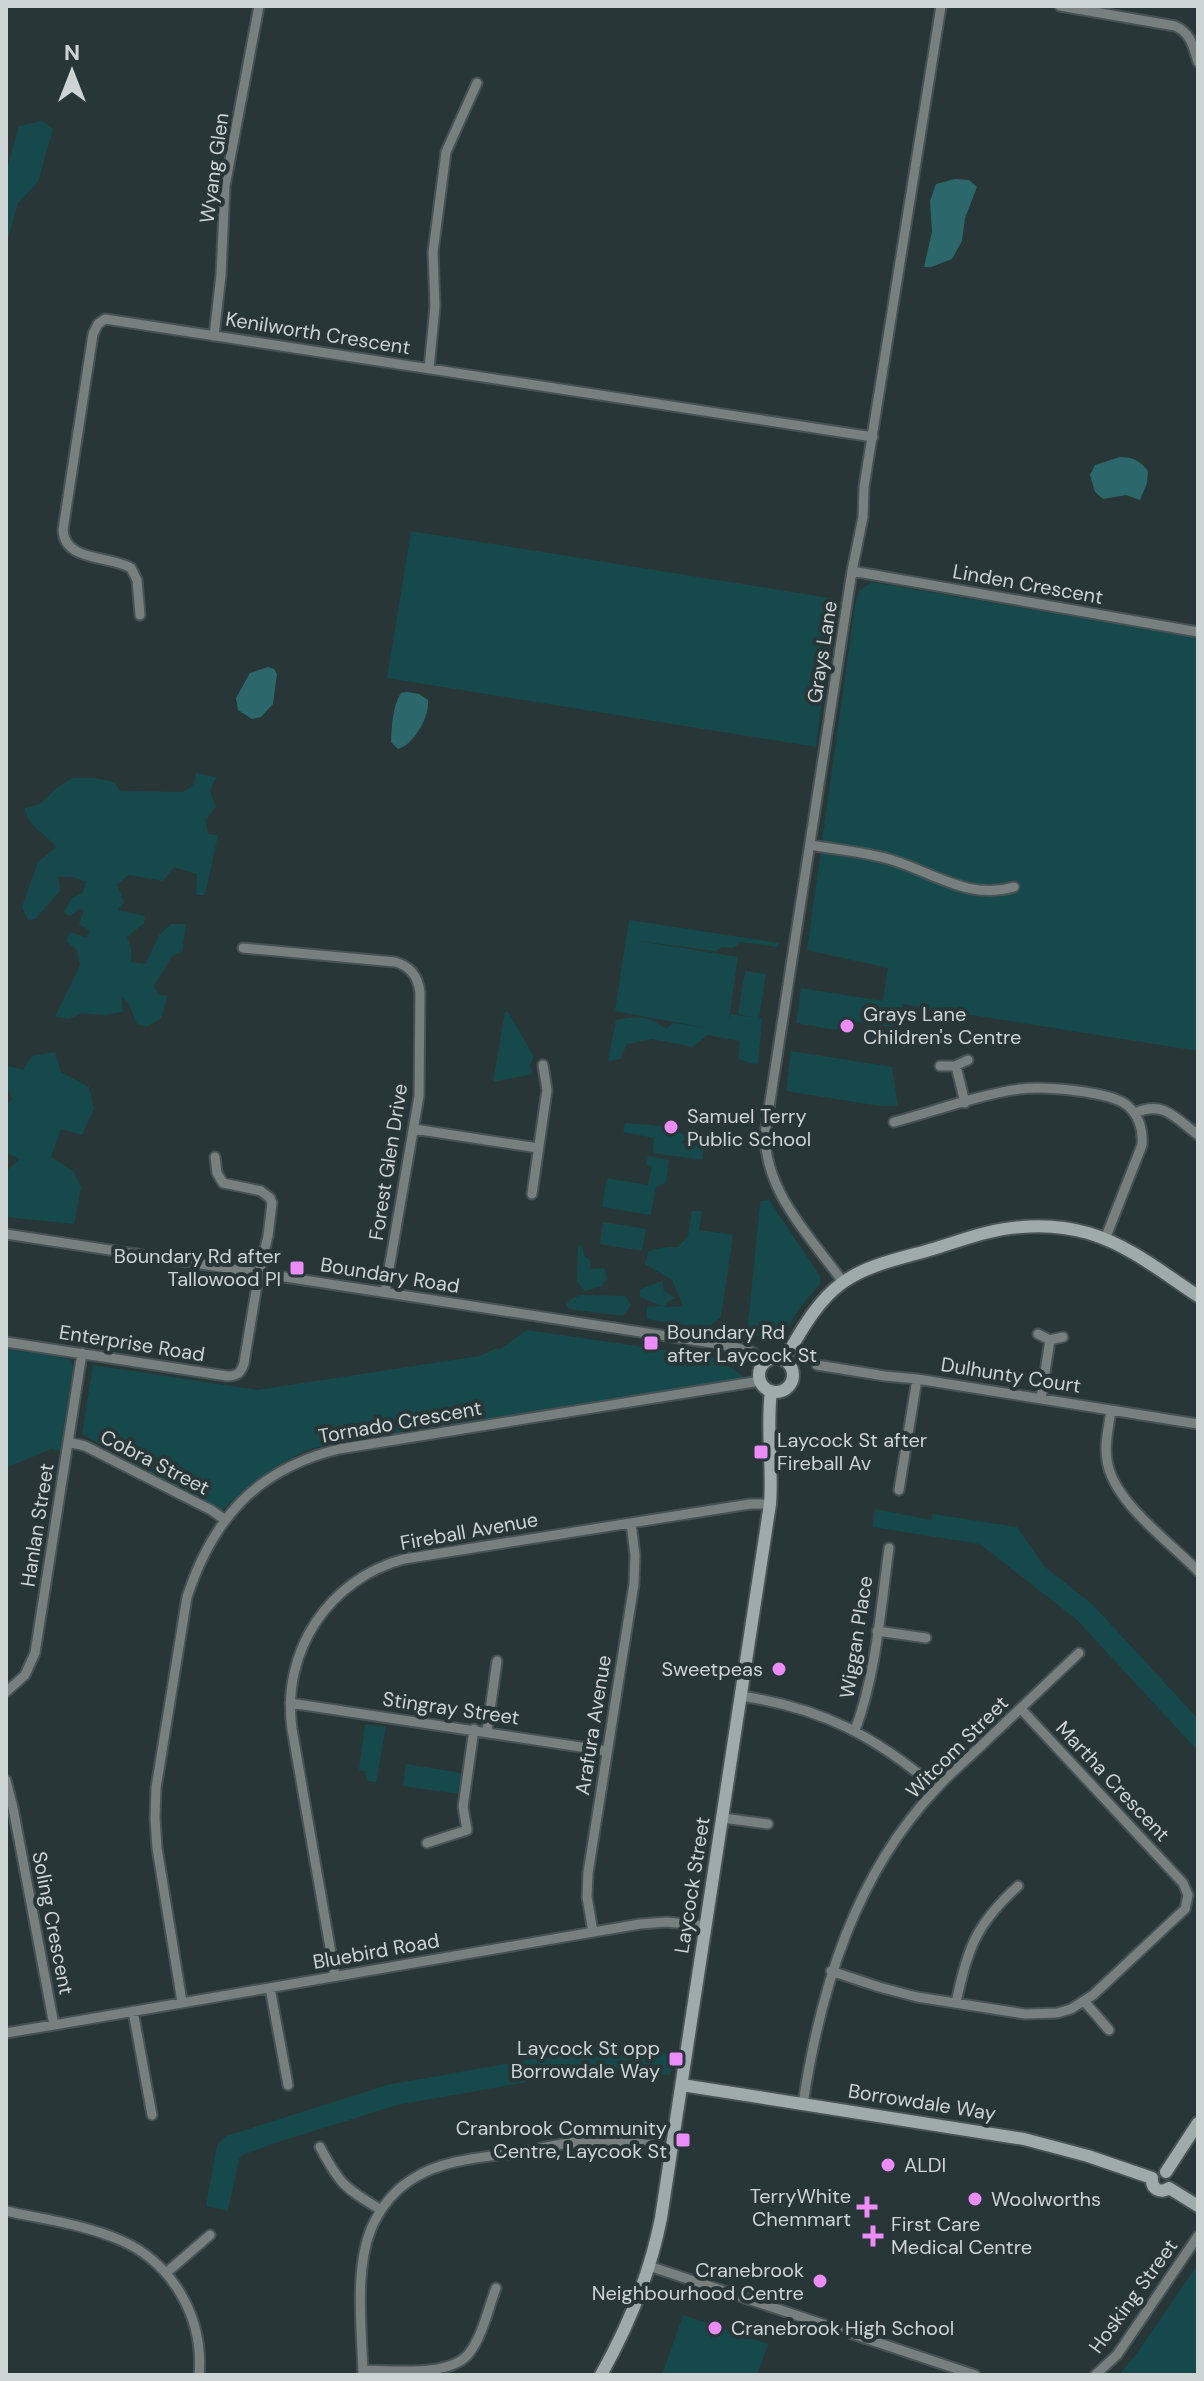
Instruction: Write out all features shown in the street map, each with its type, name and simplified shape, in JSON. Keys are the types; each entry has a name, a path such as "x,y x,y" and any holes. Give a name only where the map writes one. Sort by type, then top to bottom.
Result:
{"street":[{"name":"Wyang Glen","path":"214,336 221,275 225,186 259,6"},
{"name":"Grays Lane","path":"843,1282 776,1187 767,1162 766,1120 941,6"},
{"path":"1060,6 1182,29 1193,44 1198,62"},
{"path":"429,369 435,306 433,252 446,152 477,83"},
{"name":"Kenilworth Crescent","path":"140,615 137,580 131,568 77,552 68,547 64,538 93,334 100,322 111,319 873,437"},
{"name":"Linden Crescent","path":"852,571 1198,632"},
{"path":"810,845 895,861 945,883 966,888 996,892 1014,887"},
{"name":"Forest Glen Drive","path":"243,948 390,961 410,969 417,980 420,992 419,1090 385,1292"},
{"path":"940,1066 956,1066 968,1060"},
{"path":"532,1194 547,1087 543,1065"},
{"path":"956,1066 965,1103"},
{"path":"894,1122 1009,1091 1047,1088 1116,1099 1135,1113 1143,1133 1142,1145 1105,1239"},
{"path":"1135,1113 1150,1107 1160,1108 1198,1135"},
{"path":"414,1129 538,1148"},
{"path":"215,1157 217,1173 223,1183 261,1191 271,1200 268,1236 259,1273"},
{"path":"784,1360 823,1301 843,1282 882,1264 1012,1228 1064,1228 1105,1239 1198,1296"},
{"name":"Boundary Road","path":"6,1234 731,1346 752,1352 766,1362"},
{"name":"Enterprise Road","path":"6,1342 236,1376 244,1363 259,1273"},
{"path":"1038,1334 1050,1340 1063,1337"},
{"path":"1041,1398 1050,1340"},
{"name":"Hanlan Street","path":"6,1692 25,1675 34,1656 82,1353"},
{"path":"778,1358 784,1360 792,1368 791,1384 782,1391 767,1389 760,1381 760,1370 766,1362 778,1358"},
{"name":"Dulhunty Court","path":"817,1365 1198,1424"},
{"path":"899,1490 917,1379"},
{"name":"Tornado Crescent","path":"182,2002 157,1848 156,1788 187,1597 209,1542 224,1519 258,1486 291,1464 316,1454 760,1381"},
{"name":"Laycock Street","path":"601,2375 630,2319 649,2266 661,2218 770,1504 772,1484 767,1419 771,1391"},
{"path":"1111,1410 1106,1455 1114,1485 1132,1508 1198,1571"},
{"name":"Cobra Street","path":"68,1442 85,1446 224,1519"},
{"name":"Fireball Avenue","path":"335,1976 290,1703 295,1667 309,1632 333,1600 368,1573 414,1557 750,1504 770,1504"},
{"name":"Arafura Avenue","path":"593,1932 587,1897 588,1873 634,1584 635,1555 631,1523"},
{"name":"Wiggan Place","path":"855,1730 864,1705 889,1548"},
{"path":"877,1631 926,1638"},
{"name":"Witcom Street","path":"803,2104 816,2027 831,1971 852,1918 874,1875 936,1788 1079,1653"},
{"path":"487,1731 497,1661"},
{"path":"741,1696 796,1708 855,1730 892,1753 936,1788"},
{"name":"Stingray Street","path":"290,1703 607,1751"},
{"name":"Martha Crescent","path":"831,1971 894,1991 1041,2015 1064,2011 1084,2001 1182,1912 1188,1903 1187,1891 1176,1875 1021,1709"},
{"path":"427,1843 467,1830 463,1807 474,1729"},
{"name":"Soling Crescent","path":"6,1780 54,2025 6,2033"},
{"path":"723,1818 768,1824"},
{"path":"956,2003 964,1964 977,1933 992,1911 1018,1886"},
{"name":"Bluebird Road","path":"54,2025 654,1922 706,1926"},
{"path":"270,1988 288,2085"},
{"path":"1084,2001 1109,2030"},
{"path":"133,2011 152,2115"},
{"name":"Borrowdale Way","path":"682,2085 1024,2139 1075,2152 1152,2178 1156,2190 1169,2188 1198,2206"},
{"path":"1166,2172 1198,2123"},
{"path":"496,2288 470,2353 460,2363 443,2369 363,2373 362,2275 371,2230 396,2191 412,2179 446,2165 584,2141 613,2140 672,2148"},
{"path":"320,2147 343,2184 381,2210"},
{"path":"1152,2178 1157,2172 1166,2172 1172,2179 1169,2188"},
{"path":"6,2211 110,2236 138,2249 166,2273 183,2297 194,2322 199,2347 199,2375"},
{"path":"166,2273 210,2235"},
{"name":"Hosking Street","path":"1095,2375 1117,2355 1198,2236"},
{"path":"649,2266 975,2375"}],"shaded area":[{"path":"42,121 53,129 38,182 18,203 6,246 6,171 19,126"},
{"path":"955,179 969,180 977,187 965,218 962,241 952,259 924,267 932,232 930,201 936,184"},
{"path":"1120,457 1136,460 1148,471 1140,500 1126,495 1103,499 1095,492 1090,475 1095,465"},
{"path":"411,531 836,599 816,747 387,678"},
{"path":"872,582 1198,638 1198,1051 903,1004 898,1028 839,1019 837,1030 796,1023 801,988 883,1001 888,968 807,950 855,605 859,591"},
{"path":"268,667 277,674 273,704 261,717 252,719 238,710 236,698 250,673"},
{"path":"401,693 419,694 428,700 428,707 415,736 398,749 391,742 393,717"},
{"path":"196,773 216,777 210,791 216,807 205,820 208,834 218,835 205,895 196,895 197,874 174,867 163,881 128,875 117,885 124,902 118,910 145,916 144,923 127,937 131,962 146,964 159,935 171,924 186,924 182,952 172,956 154,986 159,995 168,996 161,1018 146,1027 137,1024 129,1004 121,996 123,1012 102,1015 81,1013 69,1019 55,1017 80,965 77,950 66,941 70,932 87,938 89,930 79,924 84,910 79,909 70,916 63,913 72,898 83,892 86,882 73,877 58,877 60,891 35,919 28,920 22,907 38,862 56,847 33,825 25,808 40,804 72,778 114,782 120,791 183,792 193,785"},
{"path":"629,920 779,943 777,947 741,942 733,948 722,947 716,951 638,941 738,957 729,1019 731,1014 756,1018 738,1014 745,971 766,974 759,1018 762,1019 758,1065 738,1059 740,1041 707,1035 693,1047 652,1039 627,1044 620,1059 608,1061 616,1020 642,1018 666,1029 673,1023 707,1028 615,1011"},
{"path":"505,1012 508,1012 534,1057 530,1065 533,1074 493,1082"},
{"path":"791,1051 892,1067 898,1106 786,1091"},
{"path":"55,1052 61,1072 89,1087 94,1109 82,1135 61,1129 51,1157 74,1172 81,1187 74,1224 6,1217 6,1171 20,1159 6,1153 6,1105 12,1100 6,1083 6,1066 23,1070 32,1056"},
{"path":"625,1123 658,1126 682,1133 688,1138 680,1143 704,1146 702,1160 653,1153 654,1138 623,1132"},
{"path":"648,1156 669,1160 666,1183 656,1187 651,1215 602,1207 607,1178 648,1185 652,1166 646,1165"},
{"path":"769,1200 820,1276 820,1284 777,1339 747,1334 760,1204"},
{"path":"692,1211 702,1211 699,1230 733,1235 721,1317 710,1326 701,1328 647,1319 647,1307 661,1306 640,1297 640,1289 662,1281 664,1291 675,1298 664,1307 683,1306 672,1280 645,1264 648,1251 678,1247 688,1236"},
{"path":"603,1222 646,1229 642,1251 600,1244"},
{"path":"578,1245 583,1247 584,1255 590,1261 590,1269 604,1268 607,1278 602,1286 585,1291 577,1282"},
{"path":"582,1295 625,1296 631,1305 623,1316 569,1309 566,1304"},
{"path":"527,1330 718,1358 745,1378 313,1448 264,1476 220,1512 82,1434 93,1365 257,1390 479,1356 497,1348 499,1350"},
{"path":"6,1349 66,1358 71,1360 73,1366 60,1451 51,1449 6,1468"},
{"path":"875,1509 931,1520 933,1514 1017,1527 1044,1566 1093,1605 1198,1719 1198,1751 1076,1619 980,1544 873,1527"},
{"path":"365,1724 386,1727 376,1782 367,1781 365,1771 359,1770"},
{"path":"406,1764 461,1773 458,1794 403,1786"},
{"path":"610,2045 673,2054 670,2075 613,2067 397,2105 243,2155 239,2159 228,2211 206,2206 217,2145 226,2136 387,2085"},
{"path":"1198,2264 1198,2375 1119,2375 1135,2356"},
{"path":"683,2315 768,2344 757,2375 662,2375"}],"place":[{"name":"Grays Lane Children's Centre","path":"847,1026"},
{"name":"Samuel Terry Public School","path":"671,1127"},
{"name":"Boundary Rd after Tallowood Pl","path":"297,1268"},
{"name":"Boundary Rd after Laycock St","path":"651,1343"},
{"name":"Laycock St after Fireball Av","path":"761,1452"},
{"name":"Sweetpeas","path":"779,1669"},
{"name":"Laycock St opp Borrowdale Way","path":"676,2059"},
{"name":"Cranbrook Community Centre, Laycook St","path":"683,2140"},
{"name":"ALDI","path":"888,2165"},
{"name":"Woolworths","path":"975,2199"},
{"name":"TerryWhite Chemmart","path":"867,2207"},
{"name":"First Care Medical Centre","path":"873,2236"},
{"name":"Cranebrook Neighbourhood Centre","path":"820,2281"},
{"name":"Cranebrook High School","path":"715,2328"}]}
